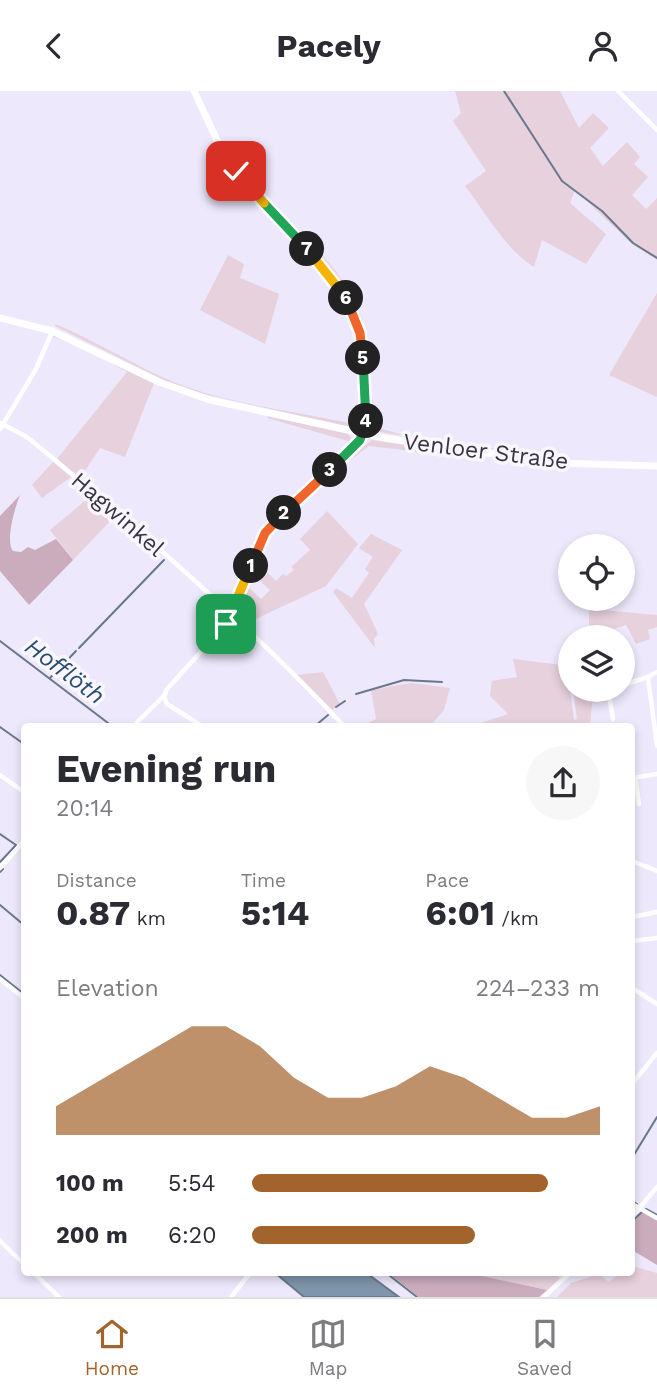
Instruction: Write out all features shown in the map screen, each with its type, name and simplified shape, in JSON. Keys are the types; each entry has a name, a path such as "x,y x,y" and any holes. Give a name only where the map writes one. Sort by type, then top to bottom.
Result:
{"main road":[{"path":"196,95 217,144 236,171 327,271 350,304 363,348 366,425 364,434"},
{"name":"Venloer Straße","path":"0,319 52,331 182,392 364,434 557,463 657,465"}],"street":[{"path":"618,91 657,130"},
{"path":"0,429 36,369 52,331"},
{"name":"Hagwinkel","path":"3,424 54,459 231,613 341,723"},
{"path":"136,723 164,696 167,688 219,633 231,613 265,533 352,450 364,434"},
{"path":"635,682 657,672"},
{"path":"648,677 657,746"},
{"path":"164,696 167,704 197,723"},
{"path":"610,702 613,719"},
{"path":"635,777 657,774"},
{"path":"0,775 21,790"},
{"path":"635,786 639,803"},
{"path":"0,867 21,844"},
{"path":"635,862 657,871"},
{"path":"635,916 657,912"},
{"path":"635,941 657,938"},
{"path":"0,979 21,996"},
{"path":"635,990 657,1004"},
{"path":"635,1080 657,1053"},
{"path":"635,1214 657,1187"},
{"path":"635,1206 657,1218"},
{"path":"0,1241 21,1261"},
{"path":"37,1276 59,1297"},
{"path":"232,1297 248,1276"},
{"path":"544,1297 567,1276"}],"shaded area":[{"path":"455,91 560,91 579,128 593,113 609,128 590,148 603,166 627,142 640,157 634,164 648,177 632,195 646,209 657,198 657,260 632,244 575,190 570,203 606,234 586,264 542,240 534,267 514,251 465,186 486,171 453,121 461,113"},
{"path":"264,194 323,255 358,308 367,340 375,425 418,438 380,432 372,426 377,434 370,426 362,332 352,303 264,199"},
{"path":"296,242 314,256 329,273 340,291 353,324 325,275"},
{"path":"228,255 244,264 240,278 279,294 265,344 200,310"},
{"path":"657,293 657,397 609,375"},
{"path":"55,324 86,338 176,383 238,402 182,389"},
{"path":"56,335 78,346 51,336"},
{"path":"94,354 154,383 125,457 100,448 80,478 57,459 127,372"},
{"path":"361,370 361,414 354,428 241,402 349,423 357,421"},
{"path":"269,416 348,434 353,441 348,450 267,527 249,563 268,524 343,452 348,441 267,418"},
{"path":"418,438 557,457 461,445"},
{"path":"372,440 437,450 439,454 369,446 338,469 274,529 247,586 261,599 270,590 260,581 268,573 276,581 283,574 286,576 294,570 291,567 310,550 300,539 327,511 358,544 326,586 245,624 234,610 272,527 339,464"},
{"path":"53,462 71,477 42,498 32,485"},
{"path":"20,495 10,532 13,551 21,552 28,547 35,550 56,539 73,560 29,605 0,571 0,516"},
{"path":"91,496 115,516 73,560 50,530"},
{"path":"371,534 402,550 364,604 378,634 374,639 375,648 333,592 336,588 352,598 369,573 365,569 373,557 359,548"},
{"path":"589,611 657,615 657,627 648,630 650,639 636,644 635,625 589,625"},
{"path":"513,659 558,665 558,702 572,702 574,720 577,719 575,702 600,702 592,703 590,723 481,723 508,714 490,696 492,681 517,677"},
{"path":"323,672 340,704 332,710 297,675"},
{"path":"411,683 450,688 444,710 433,723 368,723 376,719 371,690"},
{"path":"642,1211 657,1220 657,1265 635,1252 635,1217"},
{"path":"635,1267 657,1273 657,1297 557,1297 571,1283 593,1276 602,1276 609,1282 618,1276 635,1276"},
{"path":"392,1276 482,1276 547,1290 539,1297 419,1297"},
{"path":"481,1276 560,1278 547,1290"}],"water":[{"path":"279,1276 370,1276 399,1297 304,1297"}],"waterway":[{"path":"504,91 562,181 602,211 633,243 657,258"},
{"path":"79,648 164,560"},
{"name":"Hofflöth","path":"0,641 108,723"},
{"path":"50,678 76,651"},
{"path":"356,694 404,680 442,682"},
{"path":"336,707 345,701"},
{"path":"319,723 328,715"},
{"path":"0,727 21,742"},
{"path":"0,834 16,845 0,862"},
{"path":"0,872 3,869"},
{"path":"0,905 21,922"},
{"path":"0,975 21,992"},
{"path":"635,1153 657,1117"},
{"path":"646,1209 657,1215"},
{"path":"635,1218 642,1212"},
{"path":"390,1276 417,1297"}],"route":[{"path":"226,624 265,533 352,450 364,434 366,425 363,348 350,304 327,271 236,171"}]}
